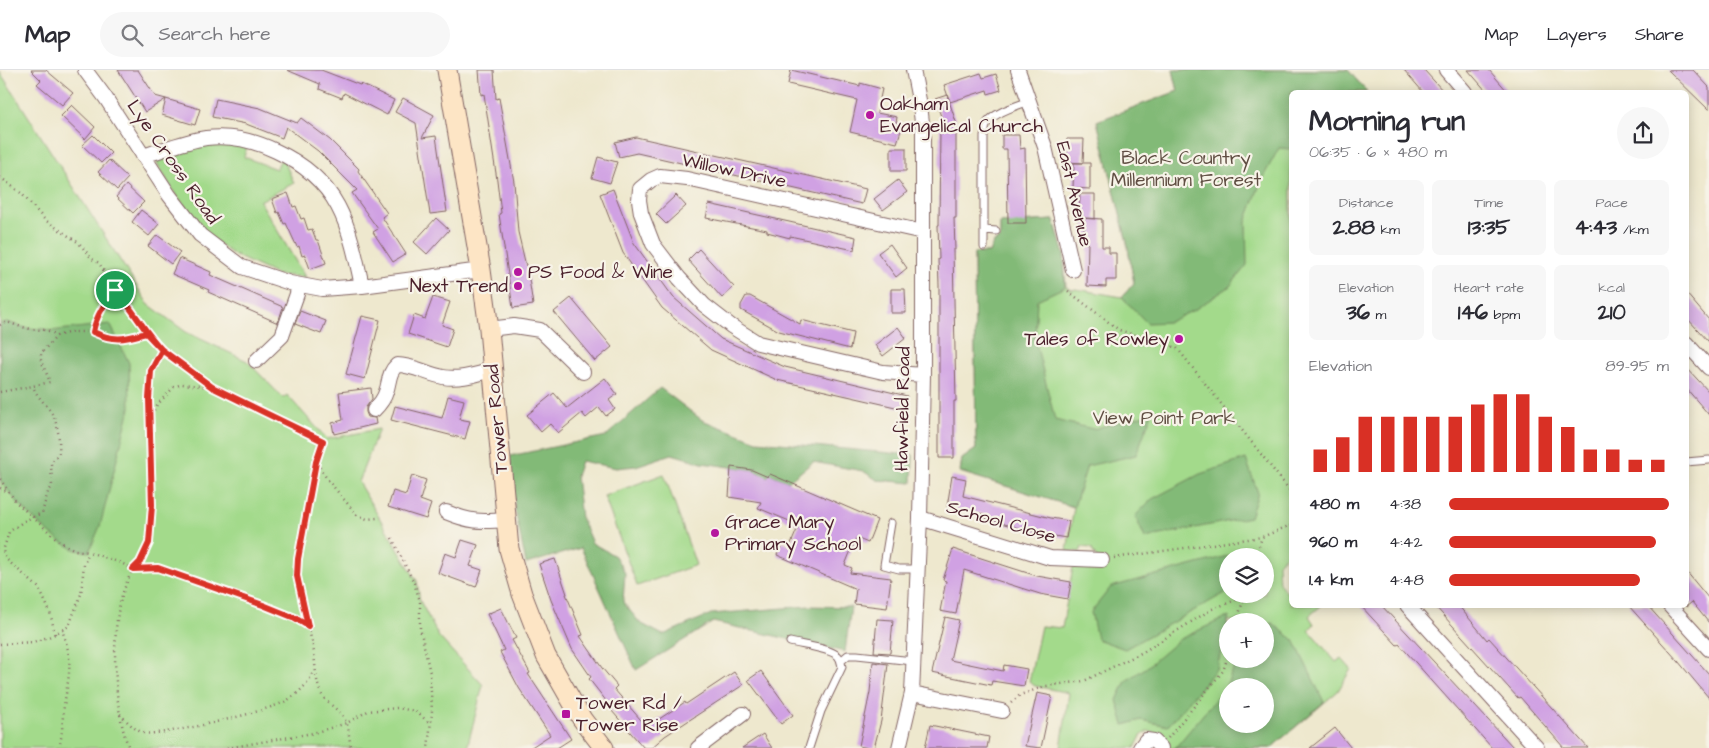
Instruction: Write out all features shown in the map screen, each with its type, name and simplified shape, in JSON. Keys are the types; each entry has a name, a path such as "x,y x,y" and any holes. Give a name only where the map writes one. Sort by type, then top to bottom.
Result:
{"street":[{"name":"Lye Cross Road","path":"85,70 105,97 169,195 200,235 242,267 298,285 322,289 362,286 481,270"},
{"name":"Tower Road","path":"447,70 481,270 489,329 509,549 522,594 546,656 582,719 603,748"},
{"name":"Hawfield Road","path":"899,748 912,693 920,518 923,375 923,130 913,70"},
{"name":"East Avenue","path":"1018,70 1045,147 1073,270"},
{"path":"1446,70 1463,90"},
{"path":"143,156 204,138 228,137 245,139 264,145 294,159 323,183 339,207 354,246 362,286"},
{"name":"Willow Drive","path":"923,232 687,179 660,176 651,180 640,190 641,213 652,244 679,278 704,305 738,330 758,343 883,372 923,375"},
{"path":"256,362 282,336 297,294 298,285"},
{"path":"489,329 514,326 540,330 583,372"},
{"path":"1689,346 1709,368"},
{"path":"374,410 386,393 391,370 397,365 405,365 443,377 458,378 493,370"},
{"path":"446,512 462,519 479,522 506,520"},
{"name":"School Close","path":"920,518 1050,558 1102,560"},
{"path":"1410,608 1537,748"},
{"path":"1672,608 1709,649"},
{"path":"912,693 1002,710"},
{"path":"698,748 743,714"},
{"path":"1140,748 1146,740 1154,741 1161,748"}],"lane":[{"path":"984,248 984,137 986,125 990,119 998,114 1030,100"},
{"path":"985,230 996,231"},
{"path":"1690,462 1709,460"},
{"path":"891,523 884,565 899,569 918,569"},
{"path":"790,642 837,654 841,661 842,667 821,711 809,748"},
{"path":"841,661 848,656 857,655 914,661"}],"path":[{"path":"0,177 21,193 45,220 79,243 92,259 99,263 115,290 128,304 146,333 162,350 212,387 323,441 316,462 298,559 297,576 315,655 314,669 309,682 285,702 245,715 160,734 144,733 130,725 120,713"},
{"path":"93,332 94,325 103,306 115,290"},
{"path":"1068,291 1119,330 1176,348 1289,489"},
{"path":"0,326 7,322 26,328 44,329 51,331 57,336"},
{"path":"0,392 50,382 49,376 40,360 41,353 57,336 71,332 93,332 114,340 146,333"},
{"path":"129,748 124,736 120,713 115,658 117,614 121,596 133,569 140,562 149,543 152,521 149,399 151,371 162,350"},
{"path":"150,424 151,416 156,406 165,394 174,387 182,384 212,387"},
{"path":"33,386 37,396 52,413 58,432 60,443 57,456 51,462 52,487 48,492 42,513 24,521 9,532 3,550 6,559 39,588 50,612 55,634"},
{"path":"316,462 327,479 357,516 367,519 377,518"},
{"path":"0,479 16,502 59,540 76,550 89,552 133,569 158,568 263,605 295,618 308,626"},
{"path":"0,488 8,491"},
{"path":"1102,560 1262,537 1289,526"},
{"path":"1259,548 1262,537"},
{"path":"392,538 414,583 420,601 420,628 430,673 432,712 428,748"},
{"path":"0,644 33,642 55,634 69,626 77,609 81,594 84,564 89,552"},
{"path":"1002,710 1020,695 1046,686 1084,681 1143,652 1212,610 1227,603"},
{"path":"59,748 63,734 64,707 70,680 70,659 62,630"},
{"path":"1161,748 1224,668"},
{"path":"314,669 324,698 341,713 347,723 352,748"},
{"path":"227,748 312,733 347,723 368,710 397,708 415,711 431,724"}],"green space":[{"name":"View Point Park","path":"1173,70 1348,70 1365,90 1289,90 1289,553 1278,563 1279,583 1289,595 1289,608 1318,608 1309,616 1314,624 1309,630 1336,662 1341,658 1351,669 1338,691 1271,748 1163,748 1159,736 1148,731 1141,736 1135,748 1061,748 1069,693 1035,686 1029,682 1041,626 1062,628 1073,567 1101,566 1091,548 1082,547 1080,552 1067,551 1074,507 960,472 962,459 976,449 974,253 989,253 993,243 1000,239 1000,223 1054,220 1064,255 1066,287 1072,290 1076,289 1122,297 1134,283 1127,242 1097,121 1178,91"},
{"name":"Black Country Millennium Forest","path":"1173,70 1348,70 1365,90 1289,90 1289,149 1279,148 1262,179 1246,222 1247,265 1229,287 1194,310 1169,322 1147,323 1122,297 1134,283 1127,242 1097,121 1178,91"},
{"path":"0,72 148,304 186,332 247,361 283,398 287,395 327,439 379,429 358,482 417,581 420,601 439,637 483,685 467,748 0,748"},
{"path":"218,143 247,147 244,157 276,169 281,159 284,161 294,183 260,201 305,277 277,275 234,255 207,235 174,192 157,163 160,156 193,146"},
{"path":"1054,220 1064,255 1065,287 1037,300 1035,339 1055,420 1093,429 1152,413 1136,455 1087,466 1074,507 960,472 962,459 976,449 974,253 989,253 993,243 1000,239 1000,223"},
{"path":"7,322 26,328 51,331 110,324 129,363 130,408 100,526 89,552 79,551 64,544 43,528 14,498 0,479 0,324"},
{"path":"660,388 702,420 757,441 913,455 912,483 877,480 863,471 813,462 788,482 770,474 768,477 752,470 702,463 672,454 636,466 616,468 581,461 576,476 581,518 592,543 615,556 625,573 623,602 640,623 663,635 711,614 809,606 851,607 845,652 713,622 636,670 581,548 526,564 515,510 510,456 606,436"},
{"path":"1246,459 1258,493 1250,517 1145,538 1135,516 1152,499 1200,474"},
{"path":"664,474 696,565 637,586 604,496"},
{"path":"1219,558 1219,596 1125,649 1097,639 1091,612 1111,587"},
{"path":"1219,621 1219,659 1217,668 1168,726 1141,720 1124,725 1117,700 1126,681 1147,667 1180,639"},
{"path":"1274,625 1294,640 1324,702 1271,748 1175,748 1219,695 1219,733 1274,733 1274,678 1229,678 1234,668 1274,668"}],"building":[{"path":"31,70 46,70 73,93 62,105 37,84 41,80"},
{"path":"118,70 138,70 155,96 166,99 145,112"},
{"path":"287,70 321,70 361,84 394,100 387,115 344,93 342,98 319,89 320,84"},
{"path":"479,70 494,70 496,99 499,98 514,182 518,232 527,266 533,305 513,308 499,214 501,213 497,180 484,94 481,95"},
{"name":"Oakham Evangelical Church","path":"791,70 860,86 860,83 882,89 877,113 897,117 896,123 903,124 897,143 850,132 857,100 788,84"},
{"path":"1404,70 1424,70 1442,90 1421,90"},
{"path":"1468,70 1489,70 1506,90 1485,90"},
{"path":"1668,70 1693,70 1709,87 1709,110 1689,90"},
{"path":"981,73 983,78 996,74 1001,90 988,94 987,90 950,102 944,85"},
{"path":"947,95 956,122 956,218 954,218 955,250 953,250 956,401 954,401 954,458 939,458 938,225 940,128 945,128 935,99"},
{"path":"403,98 434,115 422,138 436,136 447,212 430,214 416,123 395,112"},
{"path":"166,99 200,109 195,125 162,115"},
{"path":"216,99 260,108 297,123 301,118 330,140 359,169 358,171 387,213 382,217 406,254 393,262 373,232 378,229 352,193 357,190 318,151 286,127 282,138 246,124 212,117"},
{"path":"72,105 95,127 85,139 61,116"},
{"path":"93,135 111,153 101,163 82,145"},
{"path":"1002,135 1019,135 1020,149 1025,148 1026,223 1008,223 1007,149 1002,149"},
{"path":"636,137 866,189 862,204 637,153 619,157 615,142"},
{"path":"1067,139 1084,139 1083,163 1067,162"},
{"path":"891,148 906,148 906,171 891,171"},
{"path":"598,157 617,162 610,183 592,178"},
{"path":"109,160 128,178 117,190 98,172"},
{"path":"1074,163 1090,163 1090,189 1073,188"},
{"path":"898,180 907,192 883,210 874,199"},
{"path":"126,185 144,202 133,213 116,197"},
{"path":"613,189 634,243 673,297 721,339 785,367 907,396 904,409 777,380 711,350 662,308 623,253 600,194"},
{"path":"288,193 293,207 296,206 301,219 304,218 308,230 312,229 316,240 318,240 326,263 310,269 305,255 302,256 299,246 297,247 286,223 284,224 279,212 277,213 272,199"},
{"path":"1080,194 1095,194 1095,219 1079,218"},
{"path":"676,195 686,206 666,224 656,214"},
{"path":"709,204 856,237 854,250 790,236 790,238 767,232 767,230 706,218"},
{"path":"141,210 159,224 149,236 132,222"},
{"path":"436,218 449,230 427,254 414,242"},
{"path":"1084,218 1102,219 1102,247 1109,247 1109,253 1116,253 1116,280 1106,280 1106,287 1087,286 1088,243 1084,243"},
{"path":"157,235 180,252 171,264 148,246"},
{"path":"890,244 907,268 896,277 878,253"},
{"path":"699,249 734,287 722,298 688,260"},
{"path":"179,258 211,272 210,275 283,307 278,323 172,274"},
{"path":"891,289 905,289 906,313 891,313"},
{"path":"746,296 750,296 800,324 801,320 853,333 850,349 779,331 741,310 741,305"},
{"path":"433,297 450,302 442,325 453,329 447,347 408,334 414,315 425,319"},
{"path":"1689,297 1709,320 1709,342 1689,320"},
{"path":"571,298 612,347 595,361 554,312"},
{"path":"300,311 326,321 321,334 295,324"},
{"path":"362,316 380,320 365,379 346,374"},
{"path":"898,327 906,338 883,356 875,345"},
{"path":"1689,370 1709,392 1709,415 1689,392"},
{"path":"605,378 617,394 609,400 615,409 606,416 599,407 586,418 582,413 558,433 550,424 541,432 527,415 554,393 567,408"},
{"path":"371,388 372,399 366,407 366,412 368,417 375,418 376,424 334,434 332,423 343,420 339,392"},
{"path":"448,396 464,400 459,419 470,421 465,439 391,420 395,406 442,418"},
{"path":"731,467 752,470 768,477 770,474 877,520 868,543 856,538 845,565 852,568 850,573 891,578 887,608 854,604 856,589 777,555 783,542 790,546 799,525 758,508 761,502 729,497"},
{"path":"412,475 426,480 420,500 431,504 426,519 388,507 393,491 406,495"},
{"path":"952,476 966,479 963,496 1069,521 1066,538 1011,526 982,517 983,514 947,507"},
{"path":"462,540 478,545 470,566 482,570 476,587 438,573 445,553 456,557"},
{"path":"953,549 1037,576 1071,582 1068,599 1040,594 964,570 956,614 940,611 946,581 943,580"},
{"path":"555,559 566,594 583,635 580,636 617,686 614,689 647,727 734,672 743,685 665,736 651,748 644,748 605,703 607,702 589,679 591,677 572,649 551,600 539,564"},
{"path":"1689,575 1709,599 1709,623 1692,602 1689,604"},
{"path":"501,608 516,638 512,640 530,673 528,674 571,739 557,748 530,748 550,735 519,688 500,652 504,650 487,614"},
{"path":"1363,608 1384,608 1514,748 1492,748 1399,644 1397,645"},
{"path":"1437,608 1460,608 1487,640 1489,638 1588,748 1564,748 1520,697 1518,698"},
{"path":"1631,608 1650,608 1709,674 1709,698"},
{"path":"945,617 959,620 950,660 1003,671 1004,665 1027,669 1024,686 992,681 991,685 932,673"},
{"path":"877,619 893,620 890,653 874,652"},
{"path":"873,662 888,664 881,721 874,748 868,748 859,746 870,692"},
{"path":"761,671 793,715 781,724 748,680"},
{"path":"1037,693 1052,696 1041,748 1025,746"},
{"path":"930,725 989,737 987,748 925,748"},
{"path":"1335,728 1351,748 1310,748"},
{"path":"763,734 772,748 742,748"}],"place":[{"name":"Oakham Evangelical Church","path":"870,115"},
{"name":"PS Food & Wine","path":"518,272"},
{"name":"Next Trend","path":"518,286"},
{"name":"Tales of Rowley","path":"1179,339"},
{"name":"Grace Mary Primary School","path":"715,533"},
{"name":"Tower Rd / Tower Rise","path":"566,714"}],"route":[{"path":"115,290 103,306 94,325 93,332 114,340 146,333 155,343 162,350 212,387 323,441 316,462 298,559 297,576 308,626 295,618 263,605 158,568 133,569 140,562 149,543 152,521 149,399 151,371 162,350 146,333 128,304 115,290"}]}
